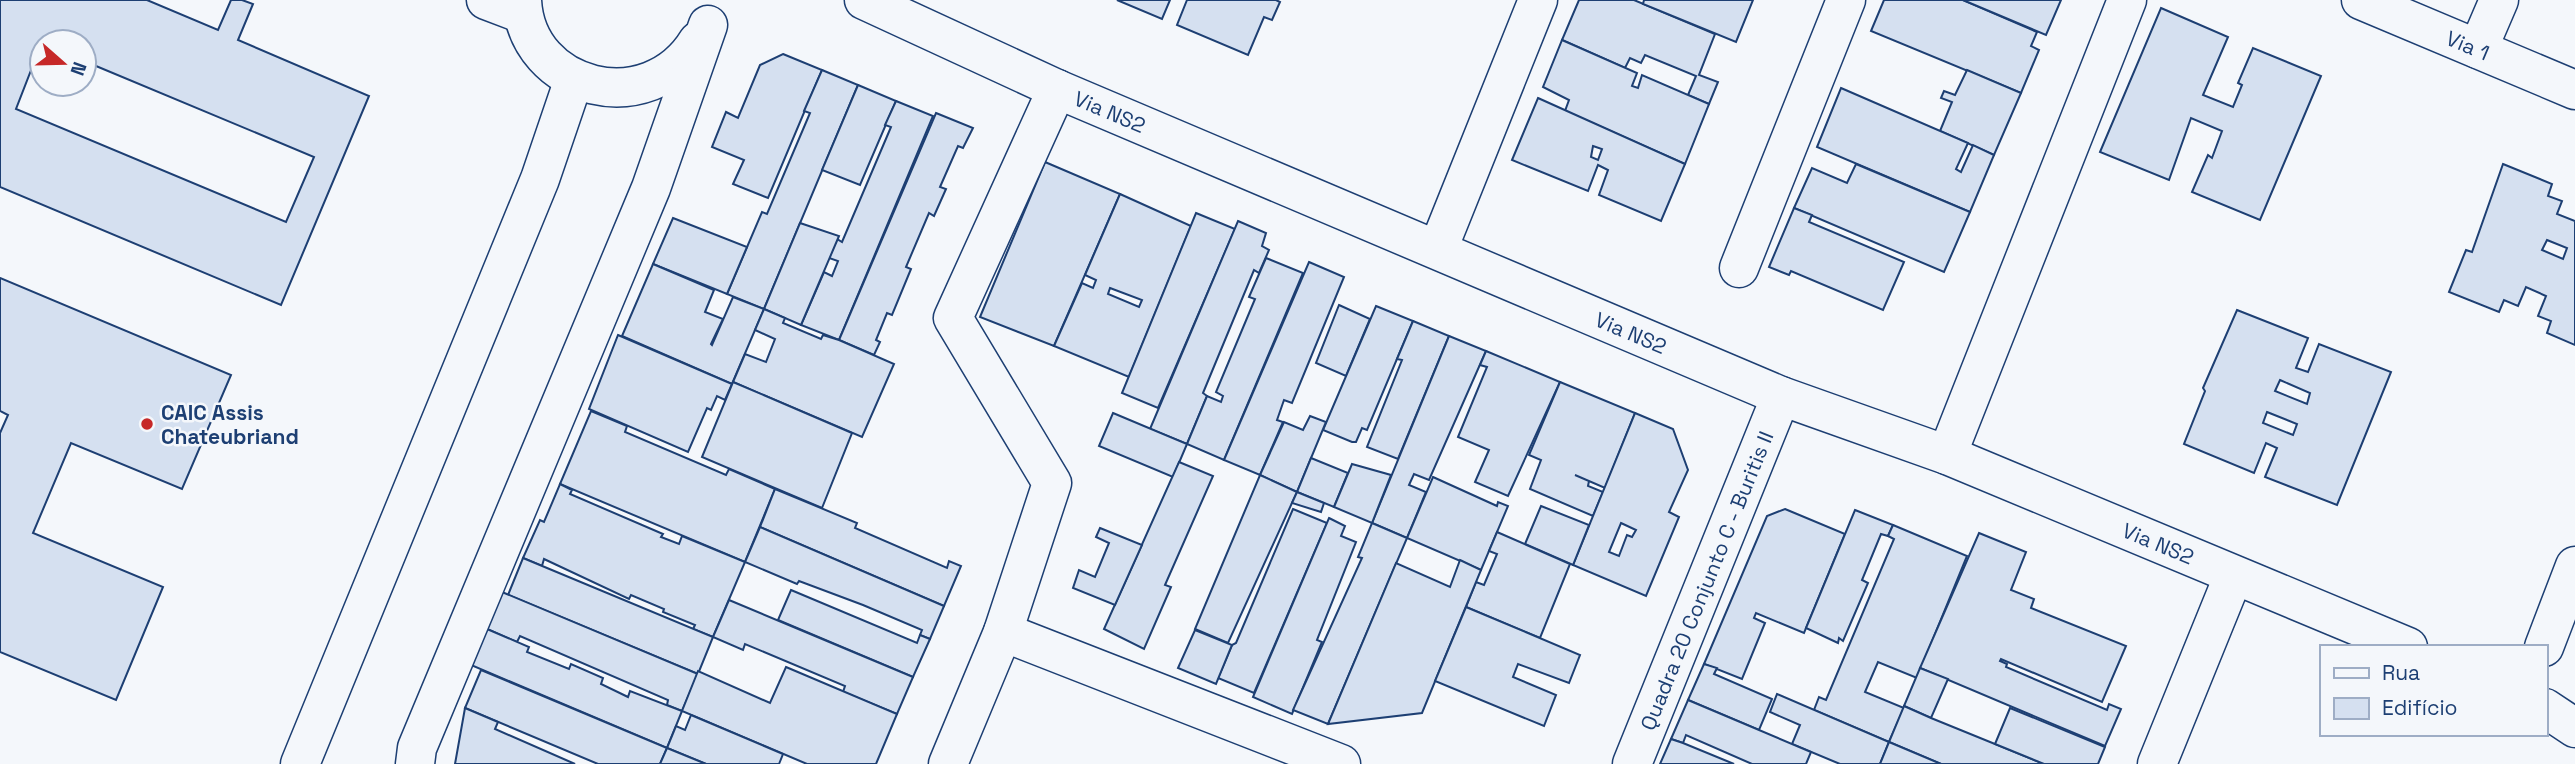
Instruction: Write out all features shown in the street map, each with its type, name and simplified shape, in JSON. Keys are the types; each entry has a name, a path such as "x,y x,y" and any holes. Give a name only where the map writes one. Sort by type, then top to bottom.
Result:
{"street":[{"path":"486,0 523,7 541,52 574,79 612,89 653,83 687,60 710,13"},
{"name":"Via NS2","path":"864,0 1057,89 1781,396 1947,455 2233,577 2403,645"},
{"path":"1438,249 1538,0"},
{"path":"1739,268 1846,0"},
{"path":"1947,455 2127,0"},
{"name":"Via 1","path":"2361,0 2575,90"},
{"path":"2478,49 2499,0"},
{"path":"415,764 417,748 650,188 710,13"},
{"path":"300,764 540,178 574,79"},
{"path":"948,764 1003,632 1052,483 953,318 1057,89"},
{"name":"Quadra 20 Conjunto C - Buritis II","path":"1632,764 1781,396"},
{"path":"2544,645 2575,566"},
{"path":"2157,764 2233,577"},
{"path":"1003,632 1341,764"},
{"path":"2547,709 2575,728"}],"building":[{"path":"0,0 147,0 218,30 231,0 242,0 253,4 238,40 369,96 281,305 0,187","holes":["28,28 98,28 98,67 314,157 286,222 16,109 28,78"]},
{"path":"1117,0 1170,0 1162,19"},
{"path":"1187,0 1280,2 1272,20 1264,17 1248,55 1177,25"},
{"path":"1579,0 1634,0 1715,34 1699,75 1718,82 1709,104 1688,95 1696,76 1645,55 1641,63 1630,58 1625,68 1562,40"},
{"path":"1644,0 1753,0 1736,42 1643,4"},
{"path":"1884,0 1963,0 2037,32 2031,46 2039,50 2021,93 1871,31"},
{"path":"1963,0 2061,0 2046,35"},
{"path":"2161,8 2228,37 2203,95 2233,107 2242,85 2238,83 2253,48 2321,76 2260,220 2192,192 2208,155 2212,158 2222,131 2191,118 2169,180 2100,152"},
{"path":"1562,40 1637,73 1632,86 1638,88 1642,75 1709,104 1685,164 1565,111 1569,100 1543,87"},
{"path":"783,54 822,70 768,198 733,184 744,160 712,147 726,112 738,118 760,65"},
{"path":"822,70 858,85 764,309 727,294 762,212 767,214 810,113 804,111"},
{"path":"1967,70 2021,93 1994,155 1940,131 1952,102 1941,98 1944,91 1955,95"},
{"path":"858,85 896,101 860,185 822,170"},
{"path":"1841,88 1968,143 1956,169 1961,172 1973,145 1994,155 1970,212 1817,147"},
{"path":"1538,98 1685,164 1661,221 1599,195 1608,170 1598,165 1588,191 1512,160","holes":["1593,146 1602,149 1598,160 1591,157"]},
{"path":"896,101 933,116 839,340 801,325 824,272 832,276 838,261 829,258 837,239 842,242 891,127 885,125"},
{"path":"936,113 973,128 963,148 958,146 940,187 946,189 934,216 929,213 906,267 911,269 892,315 887,313 876,340 880,342 874,355 839,340"},
{"path":"1045,162 1120,194 1054,346 980,317"},
{"path":"1856,164 1970,212 1944,272 1794,208 1812,168 1847,183"},
{"path":"2503,164 2552,184 2548,196 2562,201 2557,214 2575,221 2575,345 2547,333 2551,321 2538,316 2546,296 2526,287 2518,306 2504,300 2499,312 2449,292 2466,250 2472,252","holes":["2547,240 2567,248 2563,259 2542,250"]},
{"path":"1120,194 1191,226 1129,377 1054,346 1082,283 1093,288 1096,280 1085,275","holes":["1110,288 1142,300 1139,307 1108,294"]},
{"path":"1794,208 1812,215 1809,222 1904,262 1883,310 1791,271 1789,275 1769,267"},
{"path":"1196,213 1235,229 1158,408 1122,393"},
{"path":"673,218 747,247 727,294 653,264"},
{"path":"1238,221 1266,233 1262,246 1269,250 1259,273 1254,270 1203,393 1207,396 1187,444 1150,429"},
{"path":"800,223 839,236 801,325 764,309"},
{"path":"1266,258 1303,273 1224,460 1187,444 1207,396 1221,402 1223,396 1216,392 1255,299 1249,297"},
{"path":"1309,262 1344,277 1292,403 1284,400 1277,420 1283,422 1260,475 1224,460"},
{"path":"653,264 714,290 705,312 723,319 712,345 733,297 764,309 732,384 622,336"},
{"path":"0,278 231,375 182,489 71,443 33,533 163,587 116,700 0,652 0,433 8,415 0,411"},
{"path":"1339,305 1370,319 1346,376 1316,363"},
{"path":"1376,306 1413,321 1367,430 1362,428 1356,442 1352,442 1323,430"},
{"path":"764,309 785,318 783,323 821,339 823,335 839,340 894,364 862,437 733,382 745,354 766,362 775,339 755,330"},
{"path":"2237,310 2308,338 2296,368 2308,372 2319,344 2391,372 2337,505 2265,477 2277,448 2266,443 2254,473 2184,444 2205,391 2203,388","holes":["2280,380 2310,393 2307,404 2275,391","2267,412 2297,424 2293,435 2263,423"]},
{"path":"1413,321 1449,336 1398,459 1367,447 1402,360 1397,359"},
{"path":"618,335 732,384 725,400 717,396 711,410 707,408 688,452 589,409"},
{"path":"1449,336 1486,351 1429,480 1414,474 1409,485 1426,492 1407,538 1372,523"},
{"path":"1486,351 1560,382 1508,496 1475,482 1489,450 1458,437 1487,367 1480,365"},
{"path":"733,382 852,433 822,508 702,457"},
{"path":"1560,382 1635,413 1605,488 1589,481 1588,486 1603,492 1593,516 1530,489 1541,460 1529,455"},
{"path":"591,411 627,426 625,432 726,475 729,469 775,489 745,562 560,484"},
{"path":"1113,413 1187,444 1173,477 1099,446"},
{"path":"1635,413 1673,429 1688,470 1669,512 1679,517 1646,596 1573,565","holes":["1621,523 1636,530 1632,537 1627,535 1619,556 1609,552"]},
{"path":"1310,416 1326,422 1297,492 1260,475 1284,422 1303,430"},
{"path":"1311,458 1348,473 1334,507 1297,492"},
{"path":"1179,462 1213,476 1165,585 1171,587 1144,649 1104,629"},
{"path":"1352,464 1391,475 1372,523 1334,507"},
{"path":"1260,475 1297,492 1228,643 1195,629"},
{"path":"1433,477 1497,506 1498,502 1508,506 1481,570 1407,538"},
{"path":"560,484 572,490 570,494 663,534 661,537 679,544 682,536 745,562 713,637 693,629 695,625 663,612 664,609 631,595 629,599 544,559 542,566 523,558 540,520 544,522"},
{"path":"775,489 857,523 855,528 947,568 949,561 961,566 944,606 760,527"},
{"path":"1297,492 1324,503 1321,512 1292,503"},
{"path":"1541,506 1589,525 1573,565 1525,544"},
{"path":"1293,509 1327,523 1254,693 1218,678 1232,645 1236,643"},
{"path":"1785,509 1845,534 1804,633 1756,613 1754,618 1765,623 1742,679 1704,664 1767,516"},
{"path":"1855,510 1893,525 1888,536 1881,534 1862,580 1868,583 1843,641 1839,638 1838,643 1806,628"},
{"path":"1329,518 1345,526 1341,536 1356,542 1317,640 1322,642 1292,714 1253,697"},
{"path":"1372,523 1407,538 1328,724 1293,710 1362,558 1358,557"},
{"path":"1893,525 1967,556 1917,678 1878,662 1865,692 1904,708 1889,742 1814,710 1819,697 1826,700 1894,539 1888,536"},
{"path":"760,527 944,606 930,639 920,635 922,630 863,605 799,581 797,584 745,562"},
{"path":"1100,528 1142,545 1115,605 1073,588 1079,570 1095,577 1109,543 1096,537"},
{"path":"1497,532 1570,564 1540,638 1466,607 1476,582 1484,585 1497,554 1489,551"},
{"path":"1979,533 2026,552 2011,590 2034,599 2031,608 2126,646 2102,702 2001,659 2000,661 2007,664 2006,667 2107,710 2109,704 2121,709 2105,746 1920,668"},
{"path":"523,558 713,637 698,674 508,595"},
{"path":"1460,560 1481,570 1422,713 1328,724 1396,563 1450,587"},
{"path":"791,590 917,643 920,635 930,639 913,677 778,620"},
{"path":"502,592 698,674 682,711 667,705 668,700 520,636 517,642 487,629"},
{"path":"729,600 913,677 897,714 843,692 845,686 745,644 743,650 713,637"},
{"path":"1466,607 1580,655 1569,683 1518,664 1513,677 1556,695 1544,726 1435,681"},
{"path":"487,629 529,647 527,652 569,669 571,664 603,678 601,684 628,697 630,691 682,711 667,748 471,665"},
{"path":"1195,630 1232,645 1216,684 1178,668"},
{"path":"1704,664 1717,668 1714,674 1772,699 1759,730 1688,700"},
{"path":"786,667 897,714 876,764 807,764 682,711 698,671 770,703"},
{"path":"1920,668 1948,679 1931,718 1904,706"},
{"path":"481,670 667,748 660,764 598,764 465,708"},
{"path":"1777,694 1889,742 1880,764 1840,764 1792,744 1800,725 1770,712"},
{"path":"1688,700 1811,752 1806,764 1752,764 1686,735 1683,743 1671,739"},
{"path":"1904,706 2044,764 1941,764 1889,742"},
{"path":"465,708 498,722 495,729 575,764 455,764"},
{"path":"2010,708 2105,747 2098,764 2044,764 1995,744"},
{"path":"691,715 783,754 779,764 706,764 667,748 676,726 685,730"},
{"path":"1671,739 1683,743 1734,764 1660,764"},
{"path":"1889,742 1941,764 1880,764"},
{"path":"667,748 706,764 660,764"}],"place":[{"name":"CAIC Assis Chateubriand","path":"147,424"}]}
